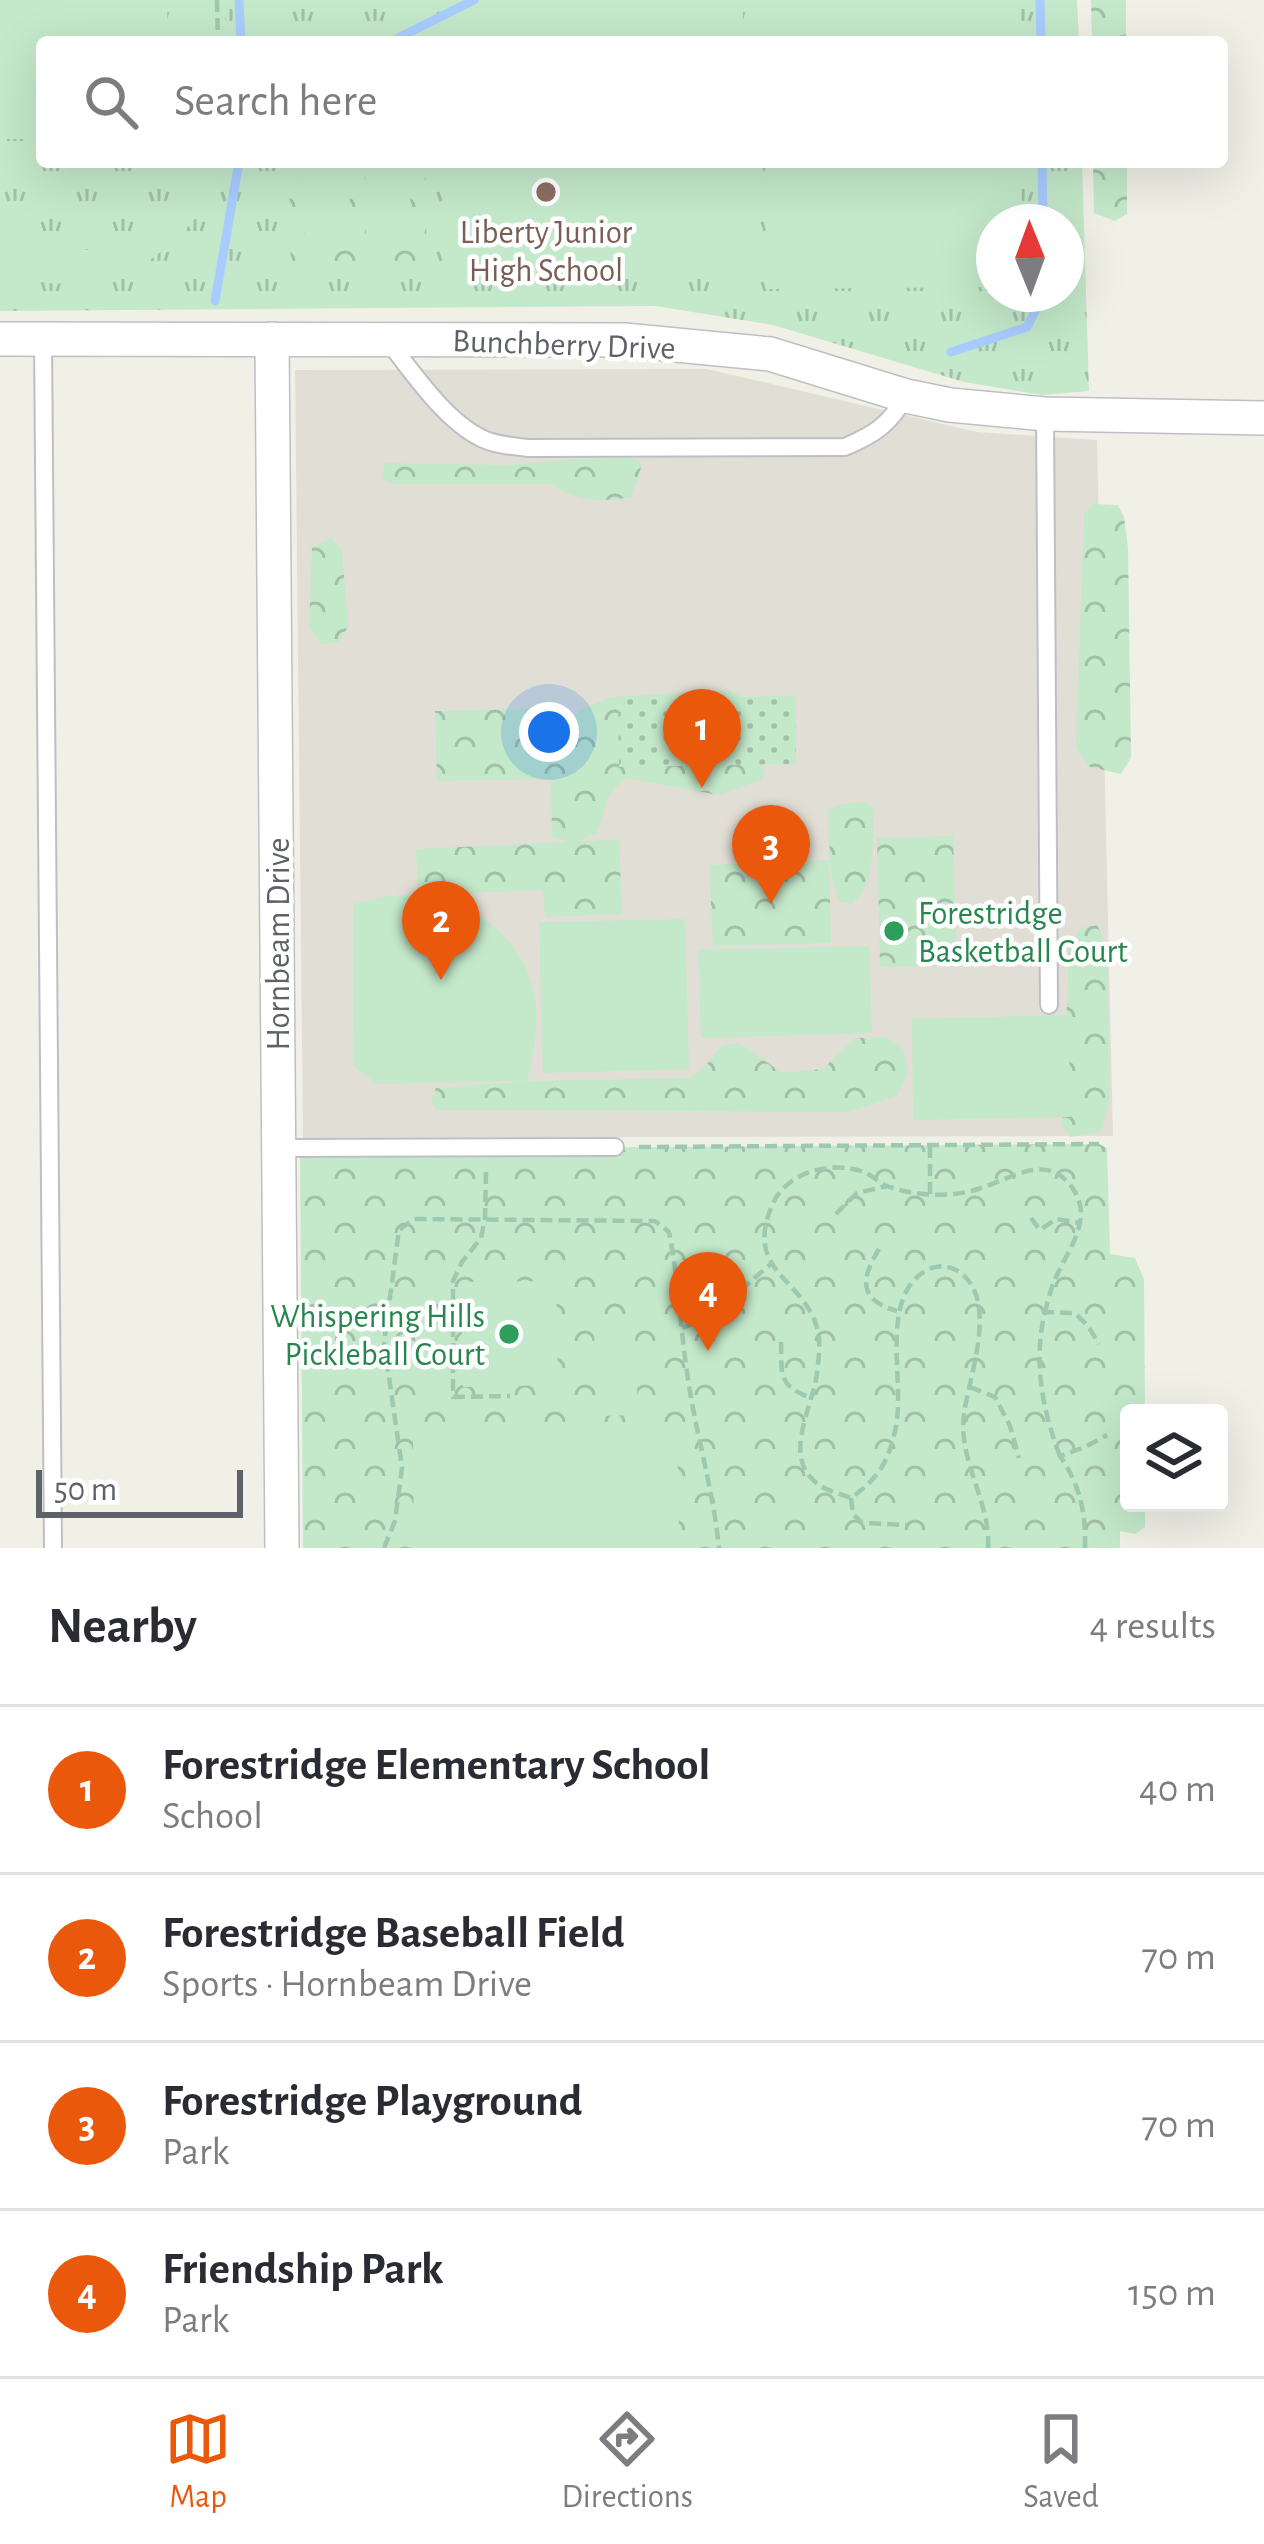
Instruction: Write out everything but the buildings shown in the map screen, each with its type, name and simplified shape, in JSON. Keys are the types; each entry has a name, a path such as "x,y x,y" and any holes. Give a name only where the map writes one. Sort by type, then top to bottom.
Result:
{"street":[{"name":"Bunchberry Drive","path":"0,339 624,340 770,354 950,405 1045,414 1264,418"},
{"name":"Hornbeam Drive","path":"272,340 282,1548"}],"lane":[{"path":"43,339 53,1548"},
{"path":"387,339 430,395 479,437 528,448 845,447 892,420 906,396"},
{"path":"1045,414 1049,1005"},
{"path":"278,1148 615,1147"}],"path":[{"path":"217,0 218,36"},
{"path":"615,1147 1099,1144"},
{"path":"929,1195 930,1145"},
{"path":"486,1148 481,1238 453,1281 454,1397 510,1396"},
{"path":"851,1498 820,1486 802,1462 800,1442 820,1340 808,1307 771,1264 765,1244 772,1202 789,1182 811,1171 834,1168 864,1172 887,1186 929,1195 974,1191 1026,1169 1044,1168 1070,1184 1079,1197 1077,1238 1054,1282 1040,1330 1040,1387 1047,1422 1084,1508 1085,1548"},
{"path":"836,1214 857,1193 887,1186"},
{"path":"384,1548 395,1522 402,1468 384,1342 399,1230 414,1219 485,1218 655,1221 669,1232 687,1376 715,1504 719,1548"},
{"path":"1031,1218 1040,1230 1056,1220 1080,1223"},
{"path":"879,1249 870,1264 867,1293 873,1302 897,1311"},
{"path":"682,1328 719,1315 771,1264"},
{"path":"851,1498 874,1481 897,1425 897,1311 915,1277 935,1266 954,1268 973,1282 980,1317 964,1417 964,1448 988,1523 988,1548"},
{"path":"1045,1312 1075,1313 1099,1344"},
{"path":"781,1342 785,1382 812,1398"},
{"path":"970,1387 995,1396 1010,1426 1018,1458"},
{"path":"1060,1456 1107,1435"},
{"path":"851,1498 853,1514 862,1523 908,1525"}],"shaded area":[{"path":"707,369 977,432 1097,440 1113,1136 303,1138 295,370"}],"green space":[{"name":"Liberty Junior High School","path":"0,0 1077,0 1079,36 36,36 36,168 1082,168 1083,204 976,204 976,312 1084,312 1084,227 1089,391 1042,395 964,382 773,325 655,306 0,311"},
{"path":"0,0 167,0 168,36 36,36 36,139 0,139"},
{"path":"193,0 225,0 226,36 194,36"},
{"path":"442,0 743,0 743,36 443,36"},
{"path":"764,0 1020,0 1020,36 764,36"},
{"path":"1091,0 1126,0 1126,36 1092,36"},
{"path":"184,168 222,168 211,196 188,227 159,254 128,272 80,283 46,283 0,270 0,232 27,246 83,251 135,230 175,189"},
{"path":"289,168 425,168 427,274 291,277"},
{"path":"303,168 349,168 351,246 305,247"},
{"path":"365,168 410,168 411,245 366,245"},
{"path":"444,168 745,168 746,272 445,275"},
{"path":"765,168 1021,168 1022,204 976,204 976,287 766,289"},
{"path":"1093,168 1127,168 1127,214 1115,221 1094,213"},
{"path":"634,458 642,465 631,497 590,499 552,484 392,484 382,478 385,463 507,465"},
{"path":"1094,504 1118,505 1128,548 1131,758 1121,774 1090,767 1076,748 1084,514"},
{"path":"331,538 342,550 348,627 339,642 321,644 309,627 312,547"},
{"path":"730,690 760,708 766,738 763,779 719,795 625,778 609,795 597,833 578,841 619,840 622,914 545,917 543,890 418,895 416,849 570,842 552,837 551,779 437,781 435,711 567,708 568,727 578,711 610,697"},
{"path":"795,696 796,764 619,767 618,699"},
{"path":"866,802 874,809 872,860 866,885 852,904 838,901 829,862 831,943 713,946 709,865 830,860 828,810"},
{"path":"953,836 957,966 880,967 877,838"},
{"path":"387,896 445,900 481,917 510,943 530,977 535,997 535,1039 527,1081 377,1084 354,1067 353,904"},
{"path":"685,919 689,1069 543,1073 539,922"},
{"path":"1097,925 1107,945 1110,1094 1102,1131 1071,1137 1062,1126 1069,950 1080,928"},
{"path":"869,946 872,1033 701,1038 698,950"},
{"path":"1069,1015 1070,1117 913,1120 912,1019"},
{"path":"886,1037 903,1049 908,1074 897,1096 849,1112 436,1110 431,1100 436,1088 690,1078 722,1045 740,1043 782,1073 823,1069 855,1038"},
{"path":"1099,1144 1107,1148 1110,1254 1135,1258 1144,1279 1145,1404 1120,1404 1120,1512 1145,1512 1145,1527 1135,1534 1120,1531 1120,1548 303,1548 300,1154 486,1148"},
{"name":"Whispering Hills Pickleball Court","path":"556,1281 558,1385 463,1387 461,1282"},
{"path":"635,1327 638,1415 597,1416 594,1329"},
{"path":"677,1426 679,1548 414,1548 413,1430"}],"waterway":[{"path":"239,0 241,36"},
{"path":"402,36 474,0"},
{"path":"1040,0 1041,36"},
{"path":"215,301 238,168"},
{"path":"1042,168 1043,204"},
{"path":"951,352 1027,327 1035,312"}],"place":[{"name":"Liberty Junior High School","path":"546,192"},
{"name":"Forestridge Elementary School","path":"702,788"},
{"name":"Forestridge Playground","path":"771,904"},
{"name":"Forestridge Basketball Court","path":"894,931"},
{"name":"Forestridge Baseball Field","path":"441,980"},
{"name":"Whispering Hills Pickleball Court","path":"509,1334"},
{"name":"Friendship Park","path":"708,1351"}]}
